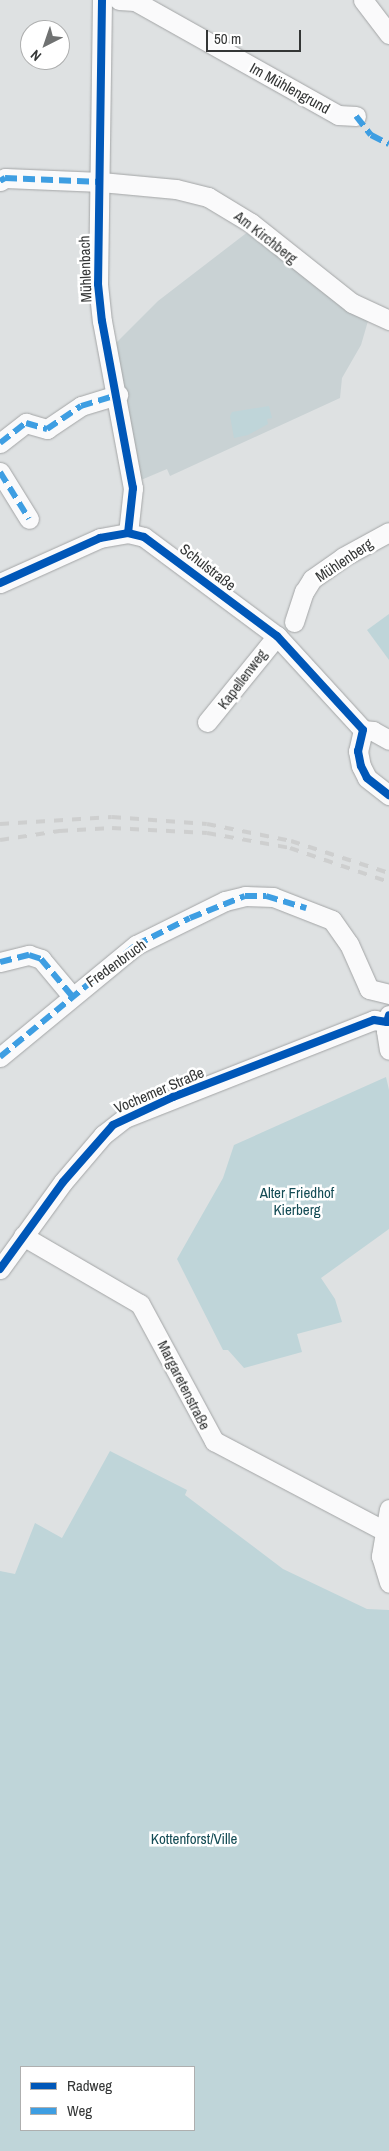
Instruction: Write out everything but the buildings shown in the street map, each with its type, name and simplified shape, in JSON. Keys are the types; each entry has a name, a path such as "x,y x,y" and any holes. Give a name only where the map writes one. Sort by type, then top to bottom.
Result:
{"street":[{"name":"Mühlenbach","path":"102,0 100,182 97,232 98,284 102,321 118,395 133,488 128,533"},
{"name":"Im Mühlengrund","path":"119,0 135,1 338,115 356,116"},
{"path":"363,0 389,34"},
{"path":"0,181 5,178 100,182"},
{"name":"Am Kirchberg","path":"100,182 176,189 208,197 252,223 352,303 389,320"},
{"path":"0,443 26,423 47,429 81,406 118,395"},
{"path":"0,472 29,519"},
{"name":"Mühlenberg","path":"294,622 304,592 312,579 343,556 389,532"},
{"path":"0,583 100,538 128,533"},
{"name":"Schulstraße","path":"128,533 158,545 277,636 363,730"},
{"name":"Kapellenweg","path":"207,722 277,636"},
{"path":"389,740 373,731 363,730 358,751 361,766 367,778 389,795"},
{"name":"Fredenbruch","path":"0,1057 72,996 136,946 226,901 245,896 266,896 306,908 332,920 349,944 369,989 389,994"},
{"path":"0,962 29,955 41,959 72,996"},
{"path":"388,1018 389,1050"},
{"name":"Vochemer Straße","path":"0,1269 23,1236 103,1135 124,1118 374,1020 388,1018"},
{"name":"Margaretenstraße","path":"23,1236 140,1304 214,1441 385,1531"},
{"path":"389,1509 381,1556 389,1583"}],"shaded area":[{"path":"249,231 312,284 347,310 368,321 361,345 342,378 340,398 170,476 167,469 141,480 115,344 158,301"}],"green space":[{"path":"269,406 272,418 267,419 268,424 248,435 234,438 230,416 232,412"},
{"path":"389,614 389,660 367,630"},
{"name":"Alter Friedhof Kierberg","path":"386,1077 389,1090 389,1229 321,1278 335,1299 342,1322 297,1334 302,1352 244,1368 228,1350 223,1350 177,1259 223,1178 234,1145"},
{"name":"Kottenforst/Ville","path":"110,1451 187,1490 185,1495 283,1569 367,1609 389,1610 389,2151 0,2151 0,1571 15,1574 35,1523 62,1538"}],"railway":[{"path":"0,824 112,817 207,824 291,841 389,873"},
{"path":"0,840 59,831 112,828 207,833 290,848 389,882"}],"marked path":[{"path":"356,116 371,135 389,144"},
{"path":"0,181 5,178 101,182"},
{"path":"0,443 26,423 47,429 81,406 118,395"},
{"path":"0,472 29,519"},
{"path":"0,1057 136,945 190,918 245,896 266,896 306,908"},
{"path":"0,962 29,955 41,959 72,996"}],"cycle path":[{"path":"102,0 98,284 102,321 133,488 128,533"},
{"path":"0,583 100,538 128,533 144,537 277,636 363,730"},
{"path":"363,730 358,751 361,766 367,778 389,795"},
{"path":"0,1269 63,1182 113,1125 173,1097 374,1020 387,1022 389,1015"}]}
